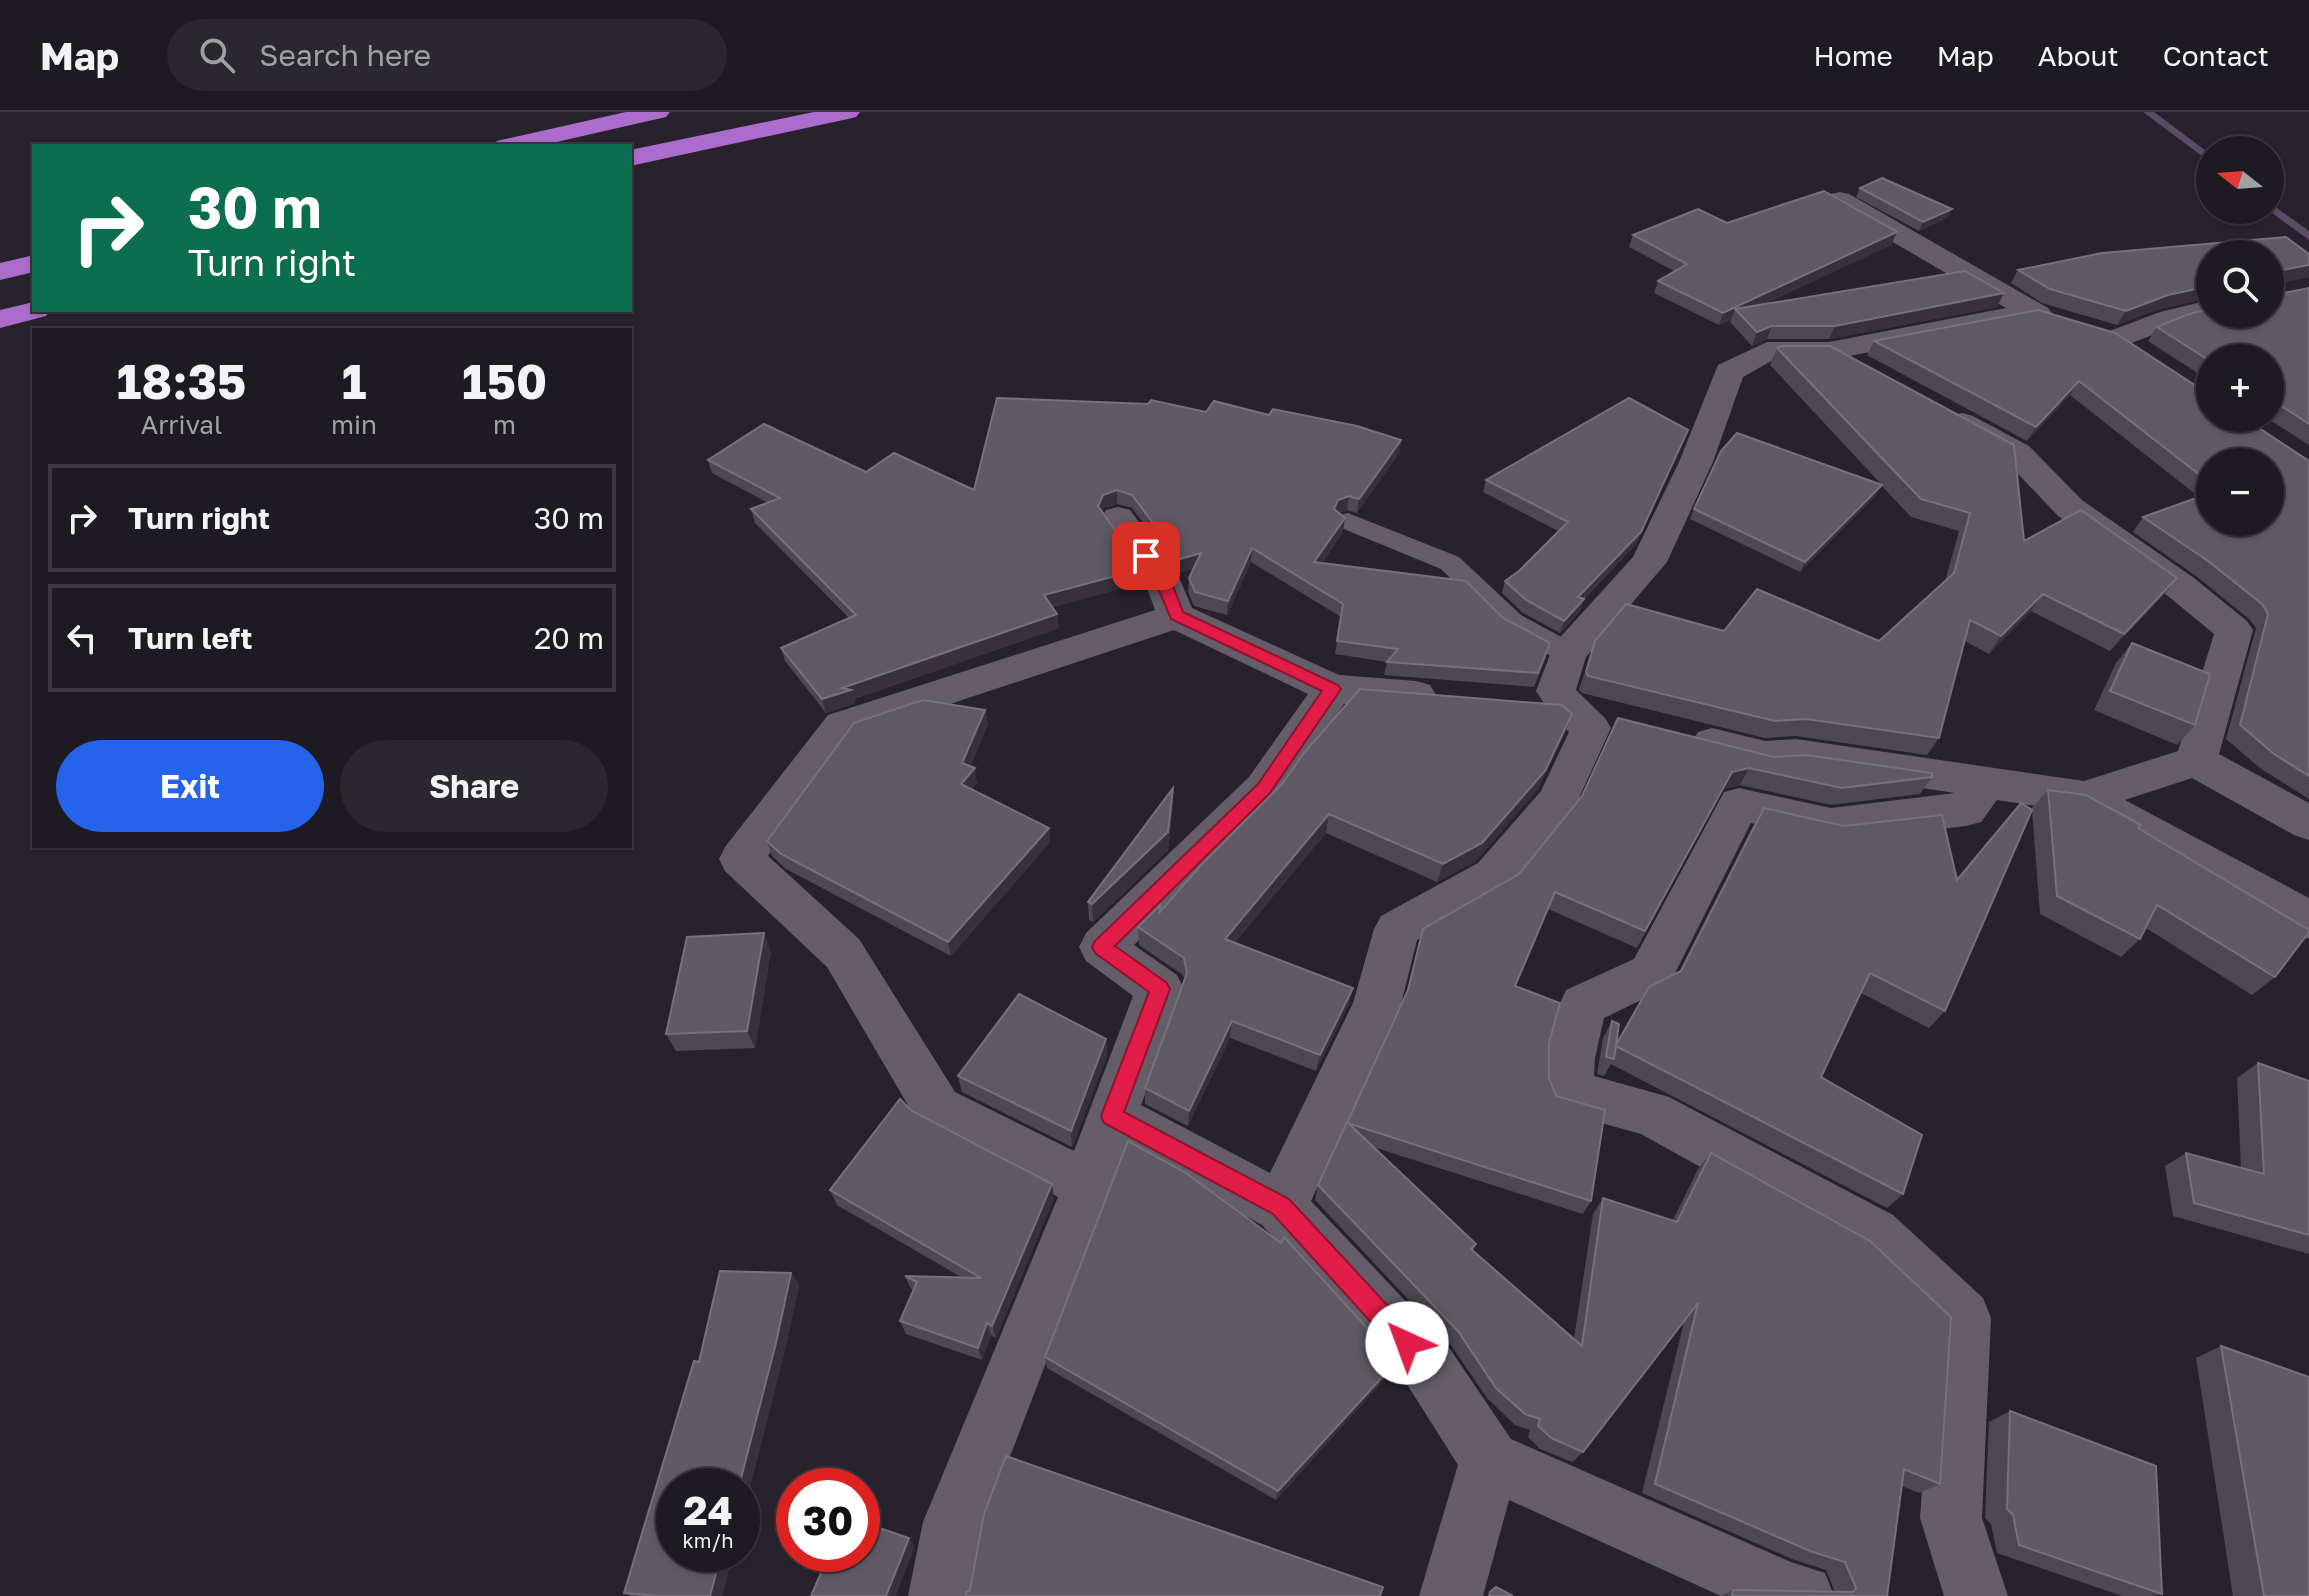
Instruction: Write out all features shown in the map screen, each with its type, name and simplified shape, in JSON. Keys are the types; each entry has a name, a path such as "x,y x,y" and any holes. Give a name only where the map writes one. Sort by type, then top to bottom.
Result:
{"highway":[{"path":"515,144 658,112"},
{"path":"632,158 848,112"},
{"path":"0,272 32,264"},
{"path":"0,319 32,311"}],"street":[{"path":"1281,1207 1377,1004 1397,929 1494,876 1558,800 1591,728 1567,707 1556,691 1568,653 1649,562 1696,462 1729,372 1767,351 1829,351 2045,316 1840,200"},
{"path":"1978,278 2021,270"},
{"path":"2144,355 2103,333 2196,312"},
{"path":"1829,351 1869,373"},
{"path":"1936,409 2017,453 2070,508 2181,587 2234,630 2196,761"},
{"path":"1118,518 1160,575 1176,616"},
{"path":"1089,1186 937,1108 843,953 741,859 842,725 1176,616 1333,689 1458,698"},
{"path":"940,1596 954,1522 1089,1186 1160,989 1102,947 1264,788 1333,689"},
{"path":"1520,703 1567,707 1628,722"},
{"path":"1674,733 1765,756 1796,754 2084,797 2309,920"},
{"path":"2084,797 2196,761 2309,823"},
{"path":"1976,1596 1951,1518 1963,1318 1874,1234 1651,1113 1569,1093 1570,1058 1583,1005 1651,973 1739,804 1831,825 1966,810 1986,783"},
{"path":"1112,1116 1281,1207 1428,1366 1490,1460 1789,1594 1802,1596"},
{"path":"1451,1596 1490,1460"}],"lane":[{"path":"1348,521 1450,563 1511,622 1568,653"}],"building":[{"path":"1882,178 1952,209 1923,222 1860,188"},
{"path":"1824,191 1897,232 1723,313 1658,281 1687,264 1633,235 1698,209 1727,223"},
{"path":"2286,237 2309,254 2309,265 2284,270 2284,240 2252,240"},
{"path":"2196,245 2196,289 2168,295 2126,311 2050,289 2018,270 2102,253"},
{"path":"1965,271 2004,293 1835,326 1772,326 1757,332 1735,309"},
{"path":"2309,288 2309,424 2284,408 2284,344 2196,344 2196,352 2157,327 2196,312 2196,328 2284,328 2284,293"},
{"path":"2038,310 2115,333 2196,386 2196,432 2265,432 2309,461 2309,776 2274,754 2240,725 2268,614 2262,604 2208,561 2143,517 2196,498 2196,536 2284,536 2284,448 2196,448 2196,472 2079,381 2036,427 1874,341"},
{"path":"1830,346 2014,445 2024,541 2081,510 2177,578 2124,634 2043,594 2001,636 1970,620 1939,738 1806,719 1775,721 1588,676 1586,672 1595,641 1626,604 1724,631 1757,589 1879,641 1954,573 1970,513 1921,499 1777,348"},
{"path":"997,398 1148,404 1151,400 1206,412 1214,401 1269,415 1273,409 1357,426 1401,440 1359,499 1349,496 1338,500 1334,509 1345,518 1314,562 1466,581 1503,618 1550,643 1538,673 1387,662 1398,649 1337,641 1343,604 1252,548 1228,601 1195,592 1189,578 1201,553 1180,559 1132,495 1117,490 1103,495 1098,506 1142,569 1044,595 1057,614 842,688 851,690 822,699 781,648 856,615 751,509 780,498 708,460 764,424 866,472 894,453 974,490"},
{"path":"1629,398 1688,430 1641,532 1578,597 1584,599 1564,621 1526,600 1505,581 1568,522 1486,480"},
{"path":"1737,433 1882,485 1805,562 1694,509 1721,451"},
{"path":"2132,643 2210,674 2195,725 2110,691"},
{"path":"1360,689 1562,705 1572,714 1545,771 1482,843 1443,864 1329,814 1225,939 1353,988 1320,1055 1232,1021 1189,1111 1145,1088 1187,973 1184,958 1138,927 1160,905 1160,912 1201,865 1283,783 1303,754"},
{"path":"923,700 985,710 962,763 975,768 961,784 1049,828 948,942 781,854 767,841 854,723"},
{"path":"1618,718 1774,757 1806,755 1932,773 1932,777 1842,788 1749,768 1732,772 1645,931 1555,892 1515,986 1560,1003 1549,1043 1549,1078 1556,1096 1605,1110 1591,1201 1347,1123 1408,990 1423,929 1519,874 1582,796"},
{"path":"1173,788 1168,832 1092,904 1088,902"},
{"path":"2048,790 2086,795 2141,825 2138,828 2309,932 2275,977 2157,905 2140,939 2057,896"},
{"path":"2021,803 2032,810 1945,1011 1870,973 1821,1077 1922,1135 1903,1194 1616,1046 1614,1059 1606,1057 1612,1021 1619,1024 1616,1045 1649,987 1681,971 1764,808 1844,826 1942,815 1957,880"},
{"path":"764,933 747,1031 666,1034 687,937"},
{"path":"1019,994 1106,1039 1071,1131 958,1076"},
{"path":"2258,1063 2309,1081 2309,1235 2194,1203 2186,1153 2264,1174"},
{"path":"900,1099 912,1111 1052,1184 992,1326 987,1323 978,1348 900,1321 917,1282 905,1276 981,1278 830,1190"},
{"path":"1347,1122 1476,1244 1471,1249 1582,1346 1603,1198 1677,1222 1711,1153 1870,1241 1951,1317 1940,1484 1904,1469 1887,1596 1732,1596 1733,1590 1853,1592 1856,1588 1845,1562 1810,1551 1655,1484 1698,1303 1583,1452 1551,1438 1538,1426 1540,1419 1525,1414 1496,1388 1458,1331 1318,1185"},
{"path":"1128,1141 1186,1173 1281,1243 1284,1237 1397,1361 1278,1491 1045,1357"},
{"path":"720,1271 791,1273 744,1468 662,1468 694,1361 699,1362"},
{"path":"2221,1346 2309,1377 2309,1596 2264,1596"},
{"path":"2010,1411 2156,1466 2162,1594 2019,1545 2013,1515 2007,1509"},
{"path":"1006,1456 1383,1587 1380,1596 966,1596 970,1590 984,1514"},
{"path":"656,1487 656,1572 716,1572 710,1596 624,1593"},
{"path":"880,1528 909,1538 886,1596 811,1596 821,1572 880,1572"},
{"path":"1496,1587 1513,1596 1489,1596"}],"waterway":[{"path":"2148,112 2196,148"},
{"path":"2284,217 2309,237"}],"route":[{"path":"1146,556 1160,575 1176,616 1333,689 1264,788 1102,947 1160,989 1112,1116 1281,1207 1407,1343"}]}
